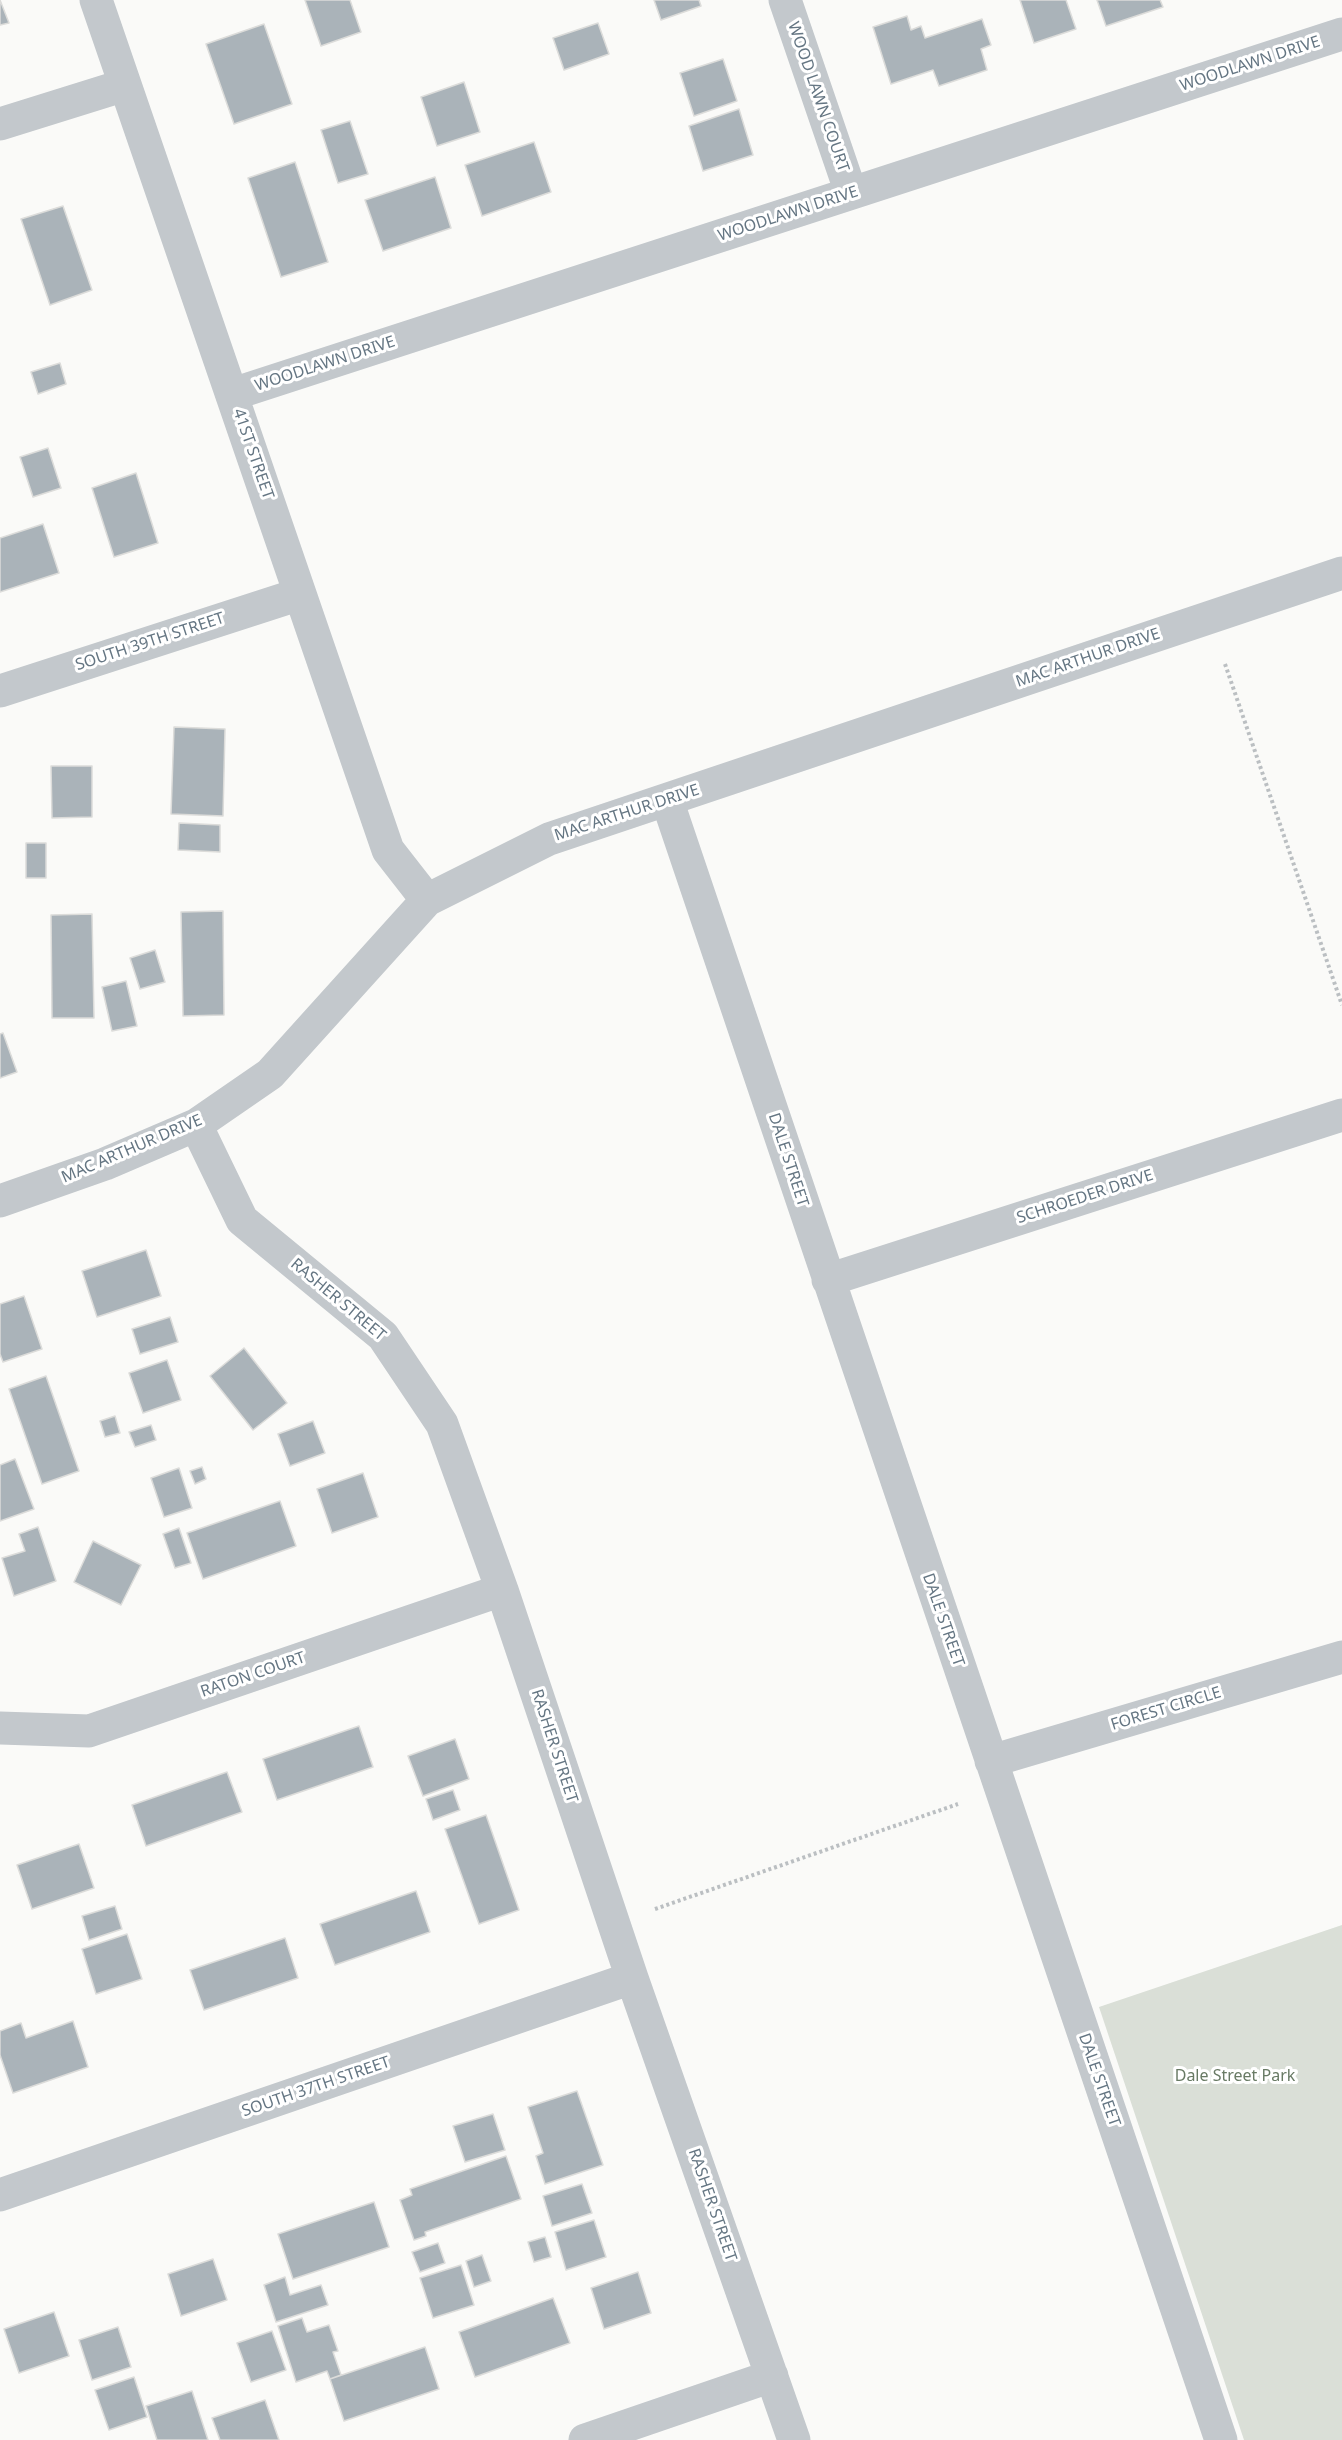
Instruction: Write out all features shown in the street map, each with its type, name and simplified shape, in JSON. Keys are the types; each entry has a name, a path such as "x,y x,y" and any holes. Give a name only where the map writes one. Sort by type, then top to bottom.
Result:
{"street":[{"name":"41ST STREET","path":"96,0 388,850 427,900"},
{"name":"WOOD LAWN COURT","path":"785,0 851,193"},
{"name":"WOODLAWN DRIVE","path":"233,394 1342,33"},
{"path":"0,124 124,85"},
{"name":"MAC ARTHUR DRIVE","path":"0,1201 105,1164 196,1125 270,1074 427,900 549,839 1342,573"},
{"name":"SOUTH 39TH STREET","path":"0,691 300,594"},
{"name":"DALE STREET","path":"667,800 1221,2440"},
{"name":"SCHROEDER DRIVE","path":"828,1280 1342,1115"},
{"name":"RASHER STREET","path":"196,1125 242,1220 383,1335 442,1424 502,1590 632,1978 794,2440"},
{"name":"RATON COURT","path":"0,1728 89,1731 502,1590"},
{"name":"FOREST CIRCLE","path":"991,1761 1342,1657"},
{"name":"SOUTH 37TH STREET","path":"0,2195 632,1978"},
{"path":"585,2440 772,2376"}],"path":[{"path":"1225,664 1342,1005"},
{"path":"655,1909 958,1804"}],"green space":[{"name":"Dale Street Park","path":"1342,1925 1342,2440 1244,2440 1099,2007"}],"building":[{"path":"0,0 9,23 0,25"},
{"path":"305,0 350,0 361,32 321,46"},
{"path":"654,0 699,0 701,6 661,20"},
{"path":"1020,0 1066,0 1076,29 1034,43"},
{"path":"1097,0 1160,0 1163,7 1106,26"},
{"path":"907,16 911,30 921,26 925,38 982,19 991,45 981,49 987,70 939,86 933,70 891,84 873,27"},
{"path":"598,23 609,54 564,70 553,38"},
{"path":"264,24 292,104 234,124 206,44"},
{"path":"723,59 737,101 694,116 680,73"},
{"path":"464,82 480,132 437,146 421,97"},
{"path":"739,109 753,155 703,171 689,126"},
{"path":"350,121 368,174 338,183 321,130"},
{"path":"534,142 551,192 482,216 465,165"},
{"path":"295,162 328,262 281,277 248,178"},
{"path":"435,177 451,228 383,251 365,200"},
{"path":"63,206 92,290 50,305 21,219"},
{"path":"60,363 66,384 38,394 31,372"},
{"path":"48,448 61,488 33,497 20,457"},
{"path":"136,473 158,543 114,557 92,488"},
{"path":"43,524 59,573 0,592 0,538"},
{"path":"174,727 225,729 223,816 171,814"},
{"path":"51,766 92,766 92,817 52,818"},
{"path":"179,823 220,825 220,852 178,850"},
{"path":"26,843 46,843 46,878 26,878"},
{"path":"223,911 224,1015 183,1016 181,912"},
{"path":"92,914 94,1018 52,1018 51,915"},
{"path":"155,950 165,982 140,989 130,958"},
{"path":"126,981 137,1026 112,1031 102,987"},
{"path":"3,1033 17,1072 0,1078 0,1034"},
{"path":"146,1250 161,1296 97,1317 82,1271"},
{"path":"24,1296 42,1349 3,1362 0,1354 0,1304"},
{"path":"170,1317 178,1342 140,1354 132,1329"},
{"path":"244,1348 287,1403 253,1430 210,1376"},
{"path":"167,1360 181,1400 143,1413 129,1373"},
{"path":"46,1376 79,1471 42,1484 9,1389"},
{"path":"115,1416 120,1433 105,1437 100,1421"},
{"path":"313,1421 325,1453 290,1466 278,1434"},
{"path":"151,1425 156,1440 135,1447 129,1432"},
{"path":"15,1459 34,1509 0,1521 0,1465"},
{"path":"202,1467 206,1479 195,1484 190,1471"},
{"path":"179,1468 192,1508 164,1517 151,1478"},
{"path":"363,1473 378,1517 332,1533 317,1489"},
{"path":"280,1501 296,1546 203,1579 187,1533"},
{"path":"38,1527 56,1581 14,1596 2,1558 25,1551 19,1534"},
{"path":"179,1528 191,1563 175,1568 163,1534"},
{"path":"93,1541 141,1565 121,1605 74,1582"},
{"path":"359,1726 373,1767 277,1800 263,1759"},
{"path":"455,1739 469,1779 423,1796 408,1756"},
{"path":"227,1772 242,1812 146,1846 132,1805"},
{"path":"453,1790 460,1810 433,1820 426,1799"},
{"path":"486,1815 519,1910 479,1924 445,1829"},
{"path":"79,1844 94,1888 32,1909 17,1865"},
{"path":"416,1891 430,1932 335,1965 320,1924"},
{"path":"115,1906 122,1929 89,1940 82,1916"},
{"path":"127,1934 142,1979 96,1994 82,1949"},
{"path":"285,1938 298,1978 204,2010 190,1970"},
{"path":"73,2021 88,2067 13,2093 0,2055 0,2031 21,2023 26,2038"},
{"path":"577,2091 603,2165 545,2184 536,2156 543,2153 528,2107"},
{"path":"493,2114 505,2150 465,2162 453,2126"},
{"path":"506,2156 521,2199 425,2232 426,2236 414,2240 400,2200 412,2195 410,2189"},
{"path":"582,2184 592,2213 552,2226 543,2196"},
{"path":"374,2202 389,2247 293,2279 278,2234"},
{"path":"594,2220 606,2257 566,2270 555,2232"},
{"path":"545,2237 551,2257 534,2262 528,2242"},
{"path":"438,2243 445,2263 420,2272 412,2252"},
{"path":"482,2255 491,2281 474,2287 466,2261"},
{"path":"213,2259 227,2300 181,2316 168,2274"},
{"path":"461,2265 474,2305 433,2318 420,2278"},
{"path":"638,2272 651,2313 604,2329 591,2288"},
{"path":"285,2277 290,2295 321,2285 328,2305 276,2322 264,2285"},
{"path":"553,2298 570,2343 475,2377 459,2332"},
{"path":"54,2312 69,2356 19,2373 4,2329"},
{"path":"302,2318 307,2332 329,2325 338,2351 333,2352 341,2375 330,2379 327,2371 296,2382 278,2326"},
{"path":"118,2327 131,2367 92,2380 79,2340"},
{"path":"272,2331 286,2370 251,2382 237,2343"},
{"path":"425,2347 439,2389 344,2421 330,2379"},
{"path":"134,2377 147,2417 109,2430 95,2390"},
{"path":"192,2391 208,2440 157,2440 146,2406"},
{"path":"265,2400 279,2440 220,2440 212,2418"}]}
